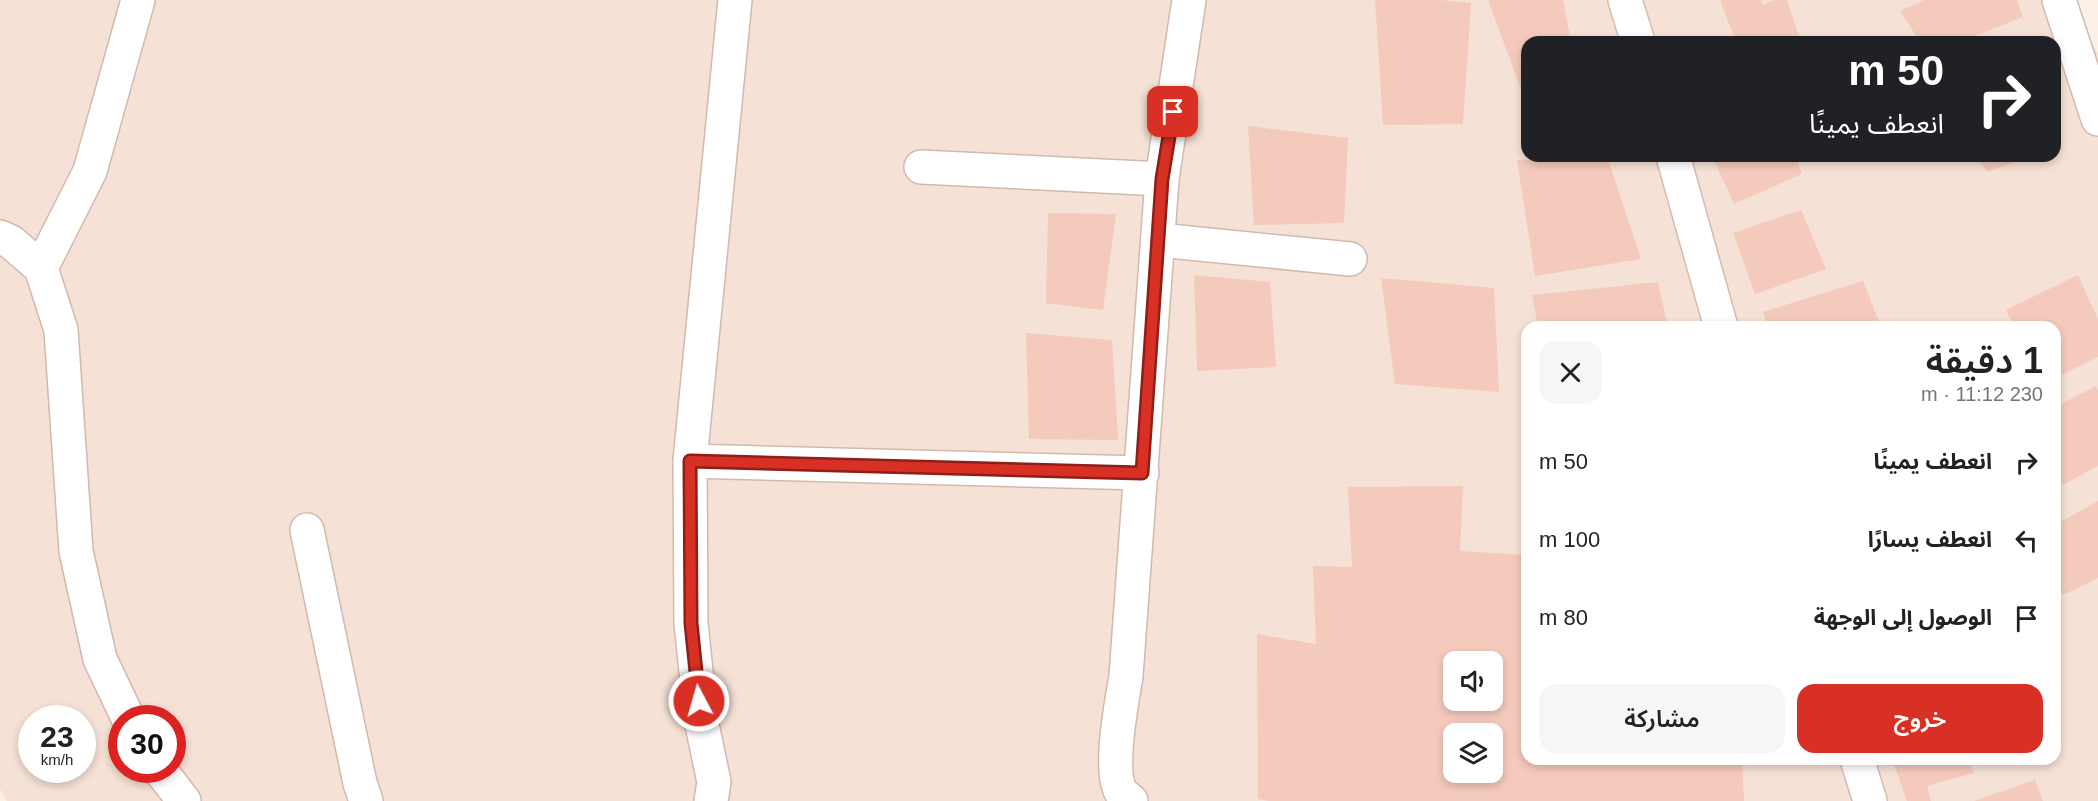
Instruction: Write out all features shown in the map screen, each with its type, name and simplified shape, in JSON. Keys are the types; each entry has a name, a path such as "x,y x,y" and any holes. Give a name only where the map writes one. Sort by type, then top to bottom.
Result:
{"street":[{"path":"41,268 90,171 138,0"},
{"path":"711,801 714,782 701,720 691,623 690,461 735,0"},
{"path":"1131,801 1121,793 1116,777 1116,751 1126,676 1162,179 1189,0"},
{"path":"1625,0 1636,36"},
{"path":"2059,0 2098,119"},
{"path":"1675,162 1719,321"},
{"path":"921,167 1162,179"},
{"path":"0,237 11,242 41,268 61,330 76,551 100,659 122,705"},
{"path":"1159,240 1350,259"},
{"path":"690,461 1142,473"},
{"path":"307,530 360,783 366,801"},
{"path":"1859,765 1870,801"},
{"path":"169,783 184,801"}],"shaded area":[{"path":"0,0 2066,0 2098,53 2098,801 7,801 0,789"}],"building":[{"path":"1375,0 1441,0 1471,3 1463,124 1383,125"},
{"path":"1488,0 1563,0 1570,36 1521,36 1521,90"},
{"path":"1720,0 1761,0 1763,5 1774,0 1787,0 1799,36 1734,36"},
{"path":"1924,0 2017,0 2023,17 1974,36 1916,36 1900,11"},
{"path":"1248,126 1348,138 1344,223 1254,225"},
{"path":"1517,160 1521,160 1521,162 1609,162 1641,259 1535,276"},
{"path":"1715,162 1797,162 1802,174 1734,204"},
{"path":"1980,162 2015,162 1987,172"},
{"path":"1801,210 1826,269 1755,294 1733,233"},
{"path":"1048,213 1116,214 1103,310 1046,303"},
{"path":"1194,275 1270,282 1276,367 1197,371"},
{"path":"2078,275 2098,319 2098,357 2061,375 2061,321 2012,321 2006,310"},
{"path":"1381,278 1494,288 1499,392 1395,384"},
{"path":"1863,281 1879,321 1766,321 1763,312"},
{"path":"1658,282 1667,321 1537,321 1532,295"},
{"path":"1026,333 1112,340 1118,440 1029,439"},
{"path":"2096,386 2098,391 2098,466 2061,486 2061,404"},
{"path":"1463,486 1460,551 1521,555 1521,765 1742,765 1744,801 1269,801 1258,799 1257,634 1316,644 1313,566 1352,567 1348,487"},
{"path":"2098,501 2098,578 2063,595 2061,593 2061,522"},
{"path":"1894,765 1971,765 1974,773 1927,786 1931,801 1907,801"},
{"path":"2035,780 2043,801 1974,801"}],"route":[{"path":"699,701 691,623 690,461 1142,473 1162,179 1173,112"}]}
